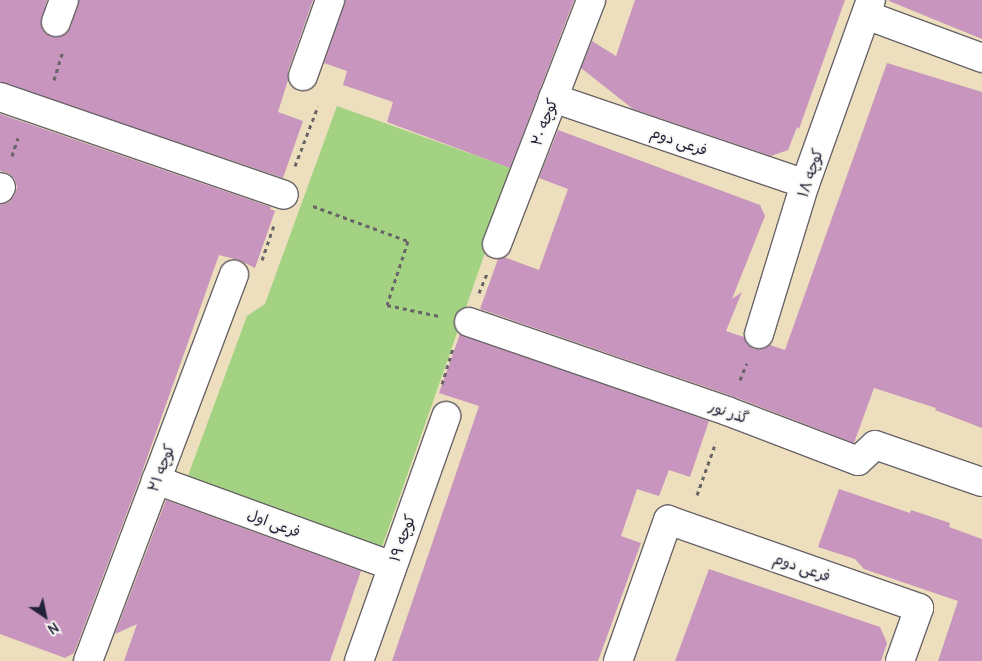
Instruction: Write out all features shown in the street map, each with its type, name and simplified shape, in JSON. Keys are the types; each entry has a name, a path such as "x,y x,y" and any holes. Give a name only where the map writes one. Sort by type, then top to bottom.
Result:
{"street":[{"path":"304,76 330,0"},
{"name":"کوچه ۲۰","path":"497,244 591,0"},
{"path":"868,7 982,58"},
{"name":"کوچه ۱۸","path":"759,334 805,184 868,7"},
{"path":"0,97 284,195"},
{"name":"فرعی دوم","path":"553,98 805,184"},
{"name":"کوچه ۲۱","path":"88,661 234,275"},
{"name":"گذر نور","path":"469,322 727,410 858,461 875,445 982,482"},
{"name":"کوچه ۱۹","path":"359,661 446,416"},
{"name":"فرعی اول","path":"156,480 392,566"},
{"name":"فرعی دوم","path":"618,661 668,520 919,608 900,661"}],"path":[{"path":"284,195 408,242 387,305 469,322"}],"green space":[{"path":"337,106 519,171 485,253 382,547 186,481 247,316 265,304"}],"building":[{"path":"0,0 47,0 41,25 44,32 50,36 58,37 66,34 70,28 79,0 313,0 288,71 288,80 278,112 303,121 283,178 0,82"},
{"path":"345,0 574,0 510,168 387,122 393,102 343,85 347,71 324,63"},
{"path":"635,0 845,0 799,129 797,127 788,150 771,156 633,109 581,68 592,41 616,56"},
{"path":"982,0 982,39 889,1"},
{"path":"887,63 982,92 982,428 935,410 936,408 874,388 854,443 732,396 480,309 498,259 504,257 539,270 568,189 539,178 558,130 760,205 765,216 732,299 742,292 726,331 744,337 747,344 754,349 763,349 770,345 785,350"},
{"path":"0,114 271,207 270,209 275,211 255,268 239,260 219,255 137,486 74,653 65,658 0,634 0,204 9,202 14,196 17,187 14,178 8,173 0,171"},
{"path":"460,334 709,421 690,477 669,470 659,496 637,489 621,536 641,543 598,661 392,661 479,406 439,393"},
{"path":"839,489 910,513 911,510 950,523 949,527 982,539 982,661 938,661 958,601 864,569 855,559 818,547"},
{"path":"166,500 361,571 330,661 124,661 137,624 115,634"},
{"path":"709,569 880,627 887,643 881,661 675,661"}]}
